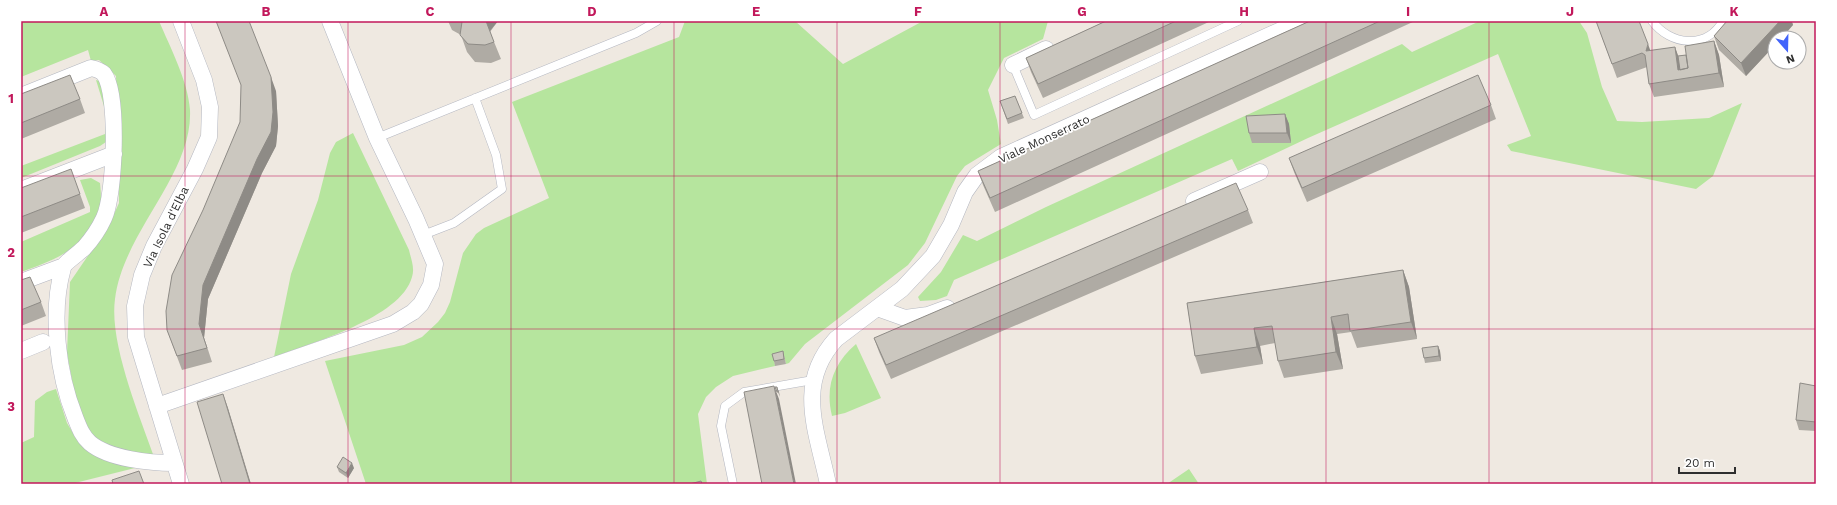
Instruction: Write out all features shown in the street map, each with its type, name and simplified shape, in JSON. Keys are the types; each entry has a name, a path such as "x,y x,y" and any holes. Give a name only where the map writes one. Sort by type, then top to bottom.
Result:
{"street":[{"name":"Via Isola d'Elba","path":"181,21 204,80 210,107 209,137 195,169 154,246 142,275 135,306 136,337 181,484"},
{"path":"158,406 393,324 404,318 421,304 427,295 434,275 435,264 423,235 377,138 330,21"},
{"name":"Viale Monserrato","path":"828,484 811,403 813,380 819,361 831,344 846,330 902,289 933,256 951,225 965,192 977,175 1001,157 1300,21"},
{"path":"1012,65 1063,41"},
{"path":"21,96 91,68 100,70 104,74 109,84 113,116 114,154 109,207 92,239 64,266 21,282"},
{"path":"21,190 114,154"},
{"path":"1181,207 1260,172"},
{"path":"64,266 59,295 57,323 58,354 69,401 82,433 90,443 105,452 156,463 174,463"},
{"path":"877,308 905,318 928,315 964,301"},
{"path":"21,351 43,342"}],"lane":[{"path":"377,138 636,33 657,21"},
{"path":"1012,65 1034,115 1238,21"},
{"path":"1652,21 1657,29 1666,35 1675,40 1685,41 1705,38 1714,32 1723,21"},
{"path":"423,235 454,223 502,189 496,155 475,98"},
{"path":"733,484 721,426 725,406 744,392 813,380"}],"green space":[{"path":"21,21 159,21 178,64 186,88 190,110 188,134 181,158 170,181 131,250 121,274 115,299 114,317 116,336 121,357 133,400 154,457 108,446 94,437 84,422 76,402 67,353 70,282 109,225 119,203 116,76 99,60 91,61 88,50 21,77"},
{"path":"685,21 795,21 843,64 923,21 1048,21 1043,39 1004,58 988,90 997,120 1001,144 965,166 957,176 925,243 908,265 805,344 789,363 786,364 784,356 774,359 775,366 733,376 716,387 706,397 698,414 707,484 366,484 325,361 404,345 422,337 445,313 450,302 463,253 476,234 484,228 549,198 512,102 679,37"},
{"path":"1480,21 1579,21 1587,33 1602,87 1617,121 1642,122 1709,118 1742,103 1713,176 1696,189 1511,151 1507,145 1531,136 1498,54 1308,138 1238,171 1232,159 954,280 947,296 936,300 920,301 918,297 941,272 963,235 977,241 1046,207 1402,44 1412,52"},
{"path":"96,80 100,81 109,112 106,142 100,146 21,178 21,166 105,134 107,116"},
{"path":"353,133 409,250 413,267 412,277 404,292 391,305 373,317 331,336 274,357 291,274 318,200 330,153 336,142"},
{"path":"91,178 100,183 101,198 101,206 97,219 92,227 78,244 61,256 21,272 21,242 90,212 90,207 80,180"},
{"path":"856,344 881,398 845,413 832,416 830,405 830,386 836,368"},
{"path":"56,389 67,423 79,443 139,467 71,484 21,484 21,443 34,437 35,401 47,392"},
{"path":"1189,469 1199,484 1167,484"}],"building":[{"path":"216,21 249,21 271,77 273,112 271,132 257,159 203,285 199,324 207,348 177,356 167,330 166,311 172,275 203,210 240,122 241,85"},
{"path":"460,21 486,21 494,42 485,45 468,44 460,35 462,22"},
{"path":"1106,21 1176,21 1038,84 1026,58"},
{"path":"1310,21 1380,21 990,198 978,171"},
{"path":"1596,21 1639,21 1648,44 1646,51 1675,47 1678,70 1688,68 1685,46 1714,41 1719,73 1649,84 1645,55 1642,53 1612,64"},
{"path":"1727,21 1780,21 1772,30 1767,30 1767,35 1741,63 1714,36"},
{"path":"1686,55 1688,68 1680,70 1678,56"},
{"path":"70,75 80,99 21,123 21,94"},
{"path":"1478,75 1491,105 1302,188 1289,158"},
{"path":"1015,96 1022,113 1007,119 1000,101"},
{"path":"1285,114 1287,133 1249,133 1246,116"},
{"path":"71,169 80,194 21,217 21,188"},
{"path":"1236,183 1248,210 886,365 874,338"},
{"path":"1403,270 1411,322 1350,331 1348,314 1331,317 1336,352 1278,361 1272,326 1254,328 1257,347 1195,356 1187,303"},
{"path":"30,277 41,302 21,310 21,280"},
{"path":"1438,346 1439,356 1424,358 1422,348"},
{"path":"783,351 784,359 774,361 772,354"},
{"path":"1800,383 1816,386 1816,422 1796,420"},
{"path":"774,386 794,484 762,484 744,392"},
{"path":"223,394 250,484 222,484 197,402"},
{"path":"343,457 352,463 346,473 337,467"},
{"path":"139,471 144,484 113,484 112,480"},
{"path":"701,481 702,484 690,484"}]}
